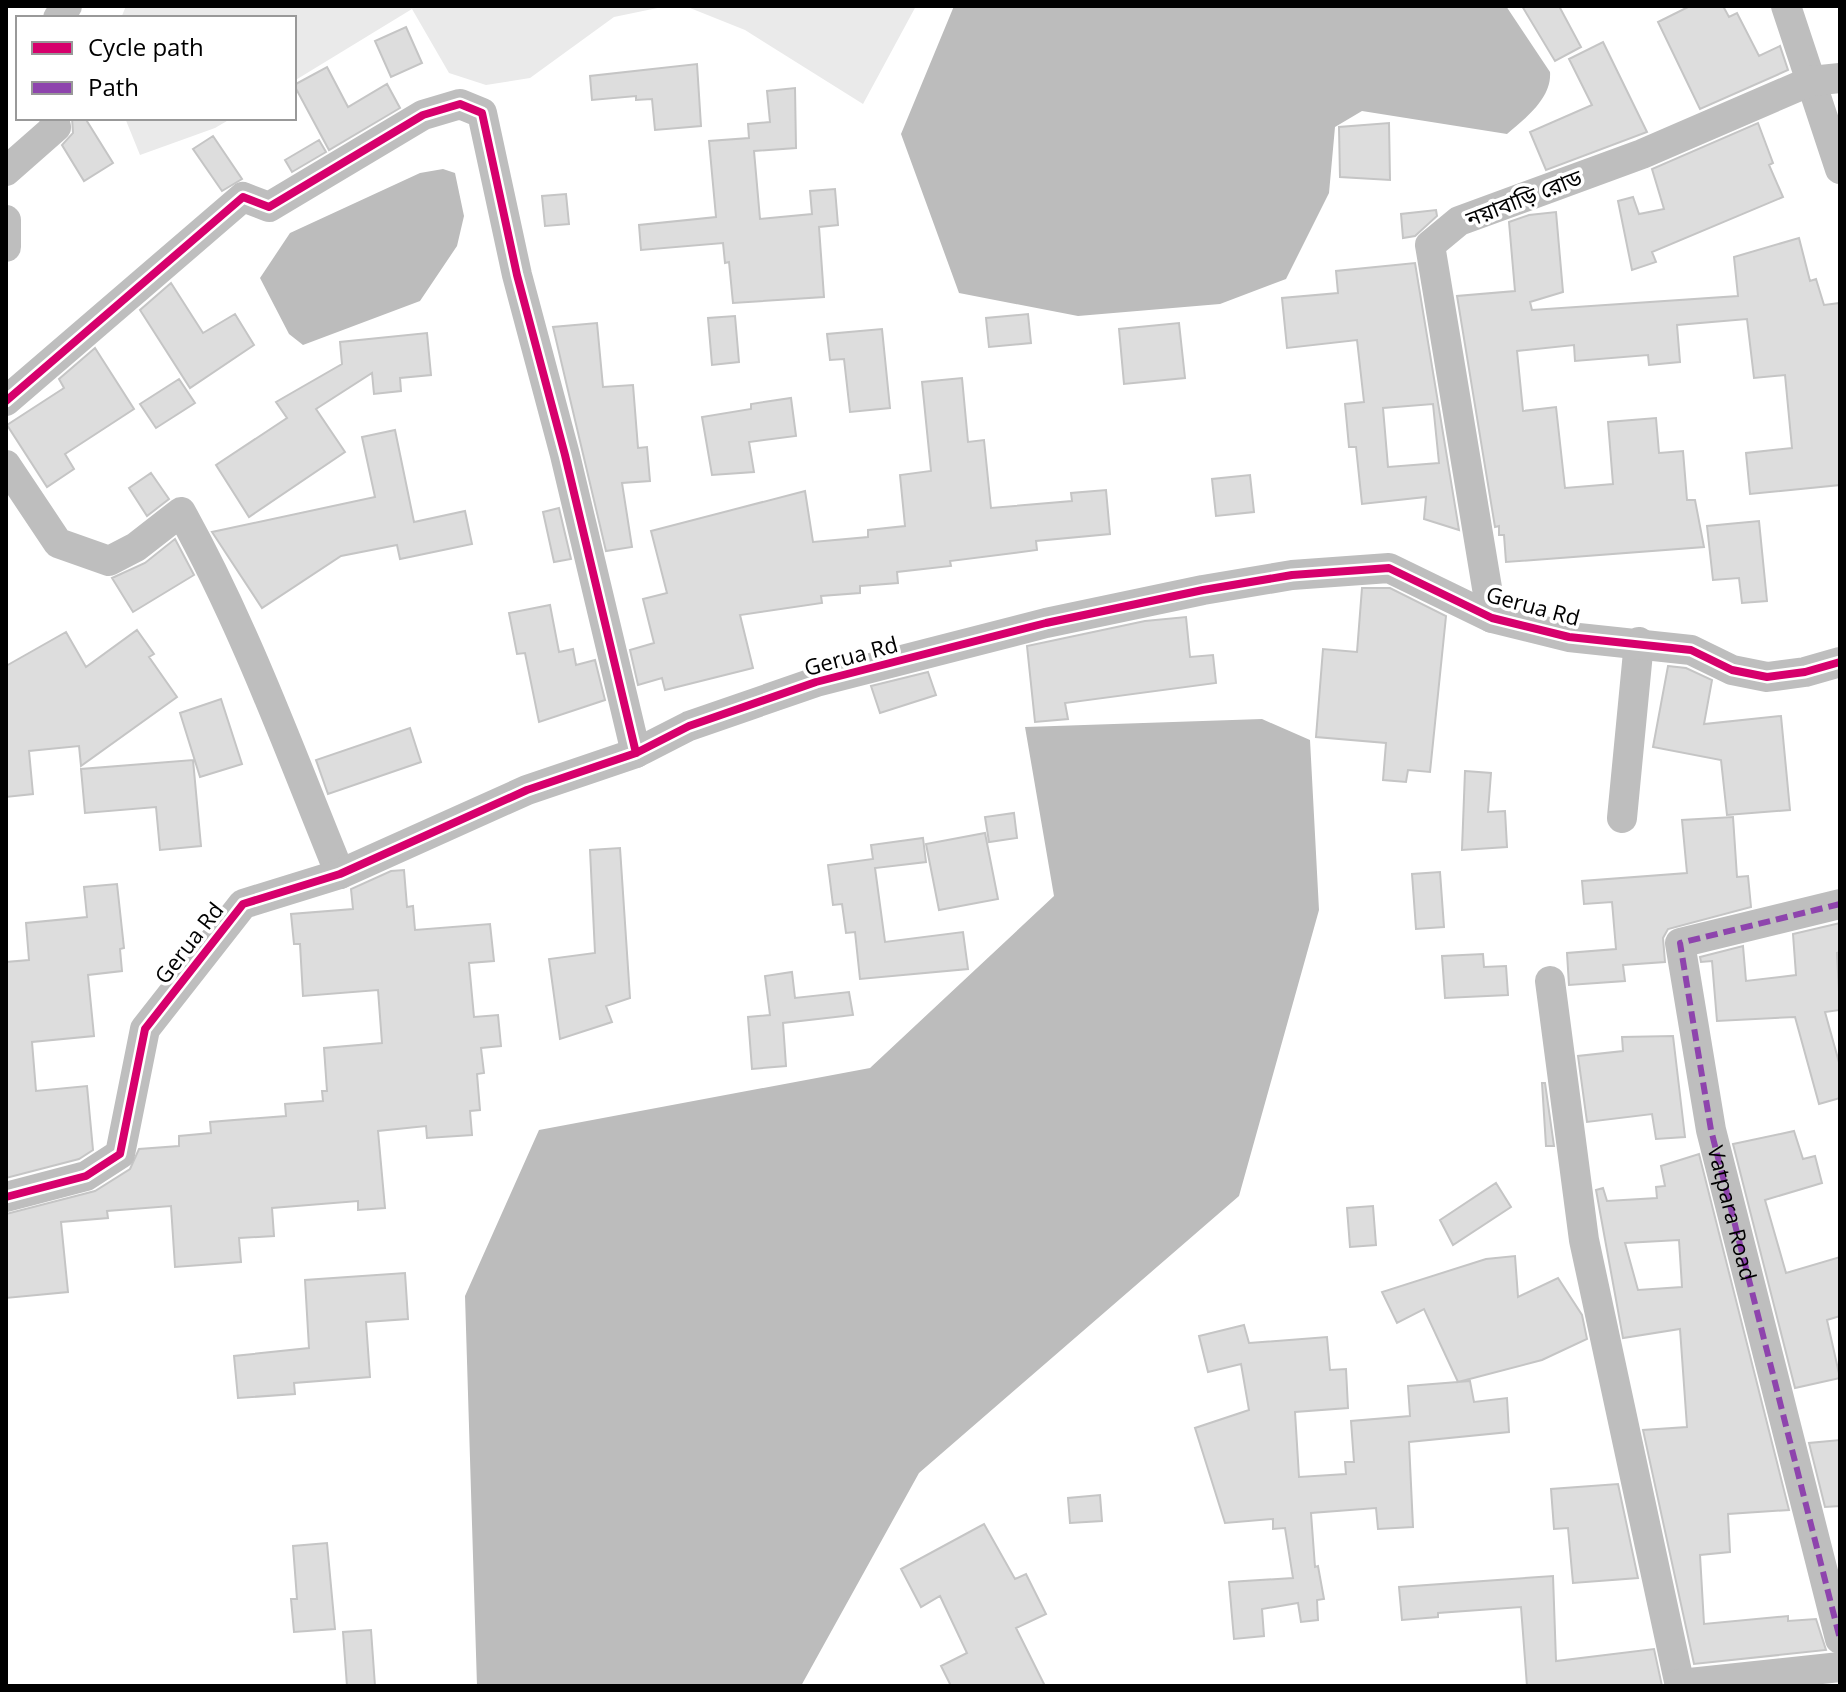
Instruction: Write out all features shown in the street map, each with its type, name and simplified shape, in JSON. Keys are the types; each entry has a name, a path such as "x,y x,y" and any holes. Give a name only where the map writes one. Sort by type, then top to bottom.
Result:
{"street":[{"path":"1786,6 1825,80 1840,169"},
{"name":"নয়াবাড়ি রোড","path":"1492,618 1430,245 1459,221 1642,154 1825,80"},
{"path":"6,401 243,197 269,207 423,115 460,104 482,113 517,275 565,455 636,753"},
{"path":"6,171 56,127 54,120"},
{"path":"6,220 6,247"},
{"path":"6,465 58,543 109,561 136,547 181,512 209,562 253,660 340,874"},
{"name":"Gerua Rd","path":"6,1197 86,1176 120,1154 145,1029 243,904 340,874 527,790 636,753 689,726 816,682 1046,623 1292,575 1389,568 1492,618 1569,637 1639,642 1691,650 1732,670 1767,677 1805,672 1840,662"},
{"path":"1622,818 1639,642"},
{"name":"Vatpara Road","path":"1840,904 1680,944 1711,1130 1840,1639"},
{"path":"1550,981 1584,1240 1680,1685 1840,1667"}],"shaded area":[{"path":"126,6 667,6 614,17 530,78 486,85 449,73 412,9 296,80 296,16 122,16"},
{"path":"685,6 916,6 863,104 745,30"},
{"path":"954,6 1506,6 1550,72 1550,81 1536,107 1507,134 1362,111 1335,127 1329,193 1286,279 1220,304 1078,316 959,293 901,134"},
{"path":"126,120 229,120 215,128 140,155"},
{"path":"443,169 455,173 464,216 457,246 420,301 303,345 289,334 260,278 290,233 420,173"},
{"path":"1262,719 1310,740 1319,910 1239,1196 919,1473 801,1686 477,1686 465,1296 539,1130 870,1068 1054,896 1025,727"}],"building":[{"path":"1522,6 1559,6 1581,47 1555,61"},
{"path":"1690,6 1723,6 1729,17 1737,13 1759,56 1780,46 1788,70 1700,109 1658,22"},
{"path":"406,27 422,63 391,77 375,41"},
{"path":"1603,42 1647,132 1546,170 1530,132 1592,105 1569,59"},
{"path":"697,64 701,126 655,130 652,99 636,100 636,96 592,100 590,76"},
{"path":"327,67 348,107 387,84 400,108 329,150 296,84"},
{"path":"795,88 796,148 754,151 760,219 812,214 810,191 835,189 838,225 819,227 824,297 733,303 729,262 725,263 723,243 641,250 639,225 716,217 709,141 749,138 748,124 770,122 767,91"},
{"path":"72,120 86,120 113,163 84,181 62,145 73,133"},
{"path":"1389,123 1390,180 1340,177 1339,127"},
{"path":"1758,123 1773,163 1769,165 1783,197 1652,252 1656,262 1632,270 1618,201 1633,197 1639,214 1664,209 1652,169"},
{"path":"213,136 242,179 222,191 193,149"},
{"path":"319,140 326,152 292,172 285,160"},
{"path":"566,194 569,224 545,226 542,196"},
{"path":"1436,210 1437,216 1415,236 1403,238 1401,214"},
{"path":"1556,212 1563,292 1530,302 1532,310 1738,296 1734,257 1799,238 1810,281 1816,279 1824,305 1840,303 1840,485 1750,494 1746,453 1792,448 1785,375 1754,378 1747,319 1677,325 1680,362 1649,365 1648,355 1575,361 1574,345 1517,351 1523,411 1556,407 1565,488 1613,484 1608,422 1656,418 1659,453 1683,451 1687,500 1695,500 1704,547 1506,562 1504,535 1499,535 1499,526 1495,527 1457,296 1515,291 1509,222 1529,215"},
{"path":"1415,263 1459,530 1424,519 1426,497 1362,504 1356,447 1349,447 1345,404 1364,402 1357,340 1287,348 1282,298 1338,293 1336,271","holes":["1433,404 1439,463 1388,467 1383,408"]},
{"path":"171,283 203,333 235,314 254,345 190,388 140,310"},
{"path":"1028,314 1031,343 989,347 986,318"},
{"path":"735,316 739,362 712,365 708,318"},
{"path":"597,323 603,387 633,385 638,448 647,447 650,481 622,483 632,547 606,551 553,327"},
{"path":"1179,323 1185,378 1124,384 1119,329"},
{"path":"882,329 890,408 850,412 844,359 830,360 827,334"},
{"path":"427,333 431,375 400,378 401,391 374,394 372,373 316,409 345,452 249,517 216,465 287,418 276,402 342,364 340,342"},
{"path":"95,348 134,409 65,454 74,469 47,487 7,425 64,388 59,379"},
{"path":"962,378 968,442 984,440 991,508 1072,501 1071,493 1106,490 1110,534 1036,541 1037,550 950,561 951,566 897,572 898,583 860,586 860,593 821,596 822,603 740,615 753,668 665,690 662,678 638,685 630,650 654,643 643,599 667,593 651,531 805,491 813,542 868,537 868,530 905,526 900,475 931,471 922,382"},
{"path":"179,379 195,403 156,428 140,404"},
{"path":"791,398 796,436 749,442 754,472 712,475 702,417 751,409 751,404"},
{"path":"395,430 414,522 465,511 472,544 400,559 397,545 341,556 262,608 212,532 375,497 362,437"},
{"path":"151,473 169,499 147,516 129,488"},
{"path":"1250,475 1254,512 1216,516 1212,479"},
{"path":"559,508 571,559 554,562 543,512"},
{"path":"1759,521 1767,601 1742,603 1739,578 1713,580 1707,526"},
{"path":"175,539 194,575 133,612 112,578 145,563"},
{"path":"1362,588 1390,588 1446,616 1430,772 1408,770 1406,782 1383,780 1386,743 1316,737 1323,649 1357,652"},
{"path":"550,605 559,652 573,649 576,665 595,660 605,700 539,722 525,653 517,654 509,613"},
{"path":"1186,617 1190,657 1213,655 1216,683 1065,703 1068,719 1035,722 1027,646 1145,621"},
{"path":"137,630 154,654 149,657 177,697 81,766 79,746 29,751 33,794 6,797 6,666 66,632 86,667"},
{"path":"1668,666 1686,668 1712,680 1704,724 1781,716 1790,810 1727,815 1721,760 1653,747"},
{"path":"928,672 936,695 880,713 871,686"},
{"path":"221,699 242,764 200,777 180,713"},
{"path":"410,728 421,762 328,794 316,760"},
{"path":"193,760 201,846 160,850 156,807 85,813 81,769"},
{"path":"1465,771 1491,773 1488,812 1505,811 1507,847 1462,850"},
{"path":"1014,813 1017,838 989,842 985,817"},
{"path":"1733,817 1737,877 1748,876 1751,907 1668,929 1663,938 1665,962 1623,965 1625,981 1569,985 1567,953 1616,949 1612,902 1584,904 1582,881 1687,873 1682,820"},
{"path":"985,833 998,899 939,910 926,844"},
{"path":"923,838 926,862 875,868 885,942 963,932 968,969 860,979 855,932 846,933 842,904 833,905 828,865 873,859 871,845"},
{"path":"620,848 630,998 606,1006 612,1022 560,1039 549,959 595,953 590,850"},
{"path":"404,870 407,907 413,906 415,930 490,924 494,961 469,963 474,1017 498,1015 501,1046 481,1048 484,1073 477,1074 480,1110 470,1111 472,1135 427,1138 426,1126 378,1131 385,1208 358,1210 358,1201 272,1208 274,1236 239,1238 241,1262 175,1267 171,1206 107,1211 108,1218 61,1222 68,1292 6,1298 6,1214 95,1191 130,1169 139,1149 179,1146 179,1136 211,1133 210,1122 286,1116 285,1104 323,1101 322,1091 327,1091 324,1048 382,1043 378,990 303,996 300,944 294,944 291,914 353,909 351,889 391,871"},
{"path":"1440,872 1444,927 1416,929 1412,874"},
{"path":"117,884 124,948 120,949 122,971 88,975 94,1036 32,1042 36,1091 87,1086 93,1150 79,1159 6,1178 6,962 29,960 26,923 87,917 84,887"},
{"path":"1840,923 1840,952 1837,953 1840,1010 1825,1012 1840,1066 1840,1098 1819,1104 1795,1017 1717,1021 1712,961 1701,962 1700,957 1743,946 1746,981 1796,975 1793,934"},
{"path":"1483,954 1484,967 1506,966 1508,995 1445,998 1442,956"},
{"path":"792,972 795,998 849,992 853,1015 783,1023 786,1066 752,1069 748,1017 770,1015 765,976"},
{"path":"1673,1036 1685,1137 1656,1139 1652,1114 1587,1122 1578,1056 1623,1051 1622,1037"},
{"path":"1542,1083 1545,1083 1554,1146 1546,1146"},
{"path":"1794,1131 1803,1159 1815,1156 1822,1183 1765,1200 1786,1273 1840,1257 1840,1316 1827,1320 1840,1378 1795,1388 1733,1144"},
{"path":"1699,1154 1789,1510 1728,1514 1730,1552 1700,1555 1704,1624 1788,1616 1788,1621 1816,1619 1826,1650 1694,1664 1643,1430 1687,1427 1680,1329 1623,1338 1596,1190 1603,1188 1607,1201 1657,1198 1656,1187 1665,1186 1661,1166","holes":["1679,1240 1682,1287 1638,1290 1625,1243"]},
{"path":"1496,1183 1511,1207 1453,1245 1440,1220"},
{"path":"1373,1206 1376,1245 1350,1247 1347,1208"},
{"path":"1515,1256 1518,1297 1558,1278 1582,1315 1587,1339 1542,1360 1458,1382 1424,1309 1397,1323 1382,1292 1486,1259"},
{"path":"405,1273 408,1319 366,1322 370,1377 294,1383 295,1394 238,1398 234,1356 309,1348 305,1280"},
{"path":"1244,1325 1249,1343 1327,1337 1330,1370 1346,1369 1348,1408 1295,1412 1299,1477 1346,1474 1345,1462 1354,1462 1351,1421 1410,1416 1408,1386 1470,1381 1474,1402 1507,1398 1509,1432 1409,1442 1413,1527 1378,1529 1376,1508 1311,1513 1315,1567 1318,1566 1324,1599 1317,1600 1318,1620 1301,1622 1298,1603 1262,1609 1264,1636 1234,1639 1229,1582 1293,1578 1285,1528 1273,1529 1273,1519 1225,1523 1195,1428 1249,1410 1241,1364 1208,1372 1199,1336"},
{"path":"1840,1440 1840,1506 1825,1507 1809,1443"},
{"path":"1618,1484 1638,1578 1573,1583 1568,1528 1554,1529 1551,1489"},
{"path":"1100,1495 1102,1521 1070,1523 1068,1498"},
{"path":"984,1524 1015,1579 1026,1574 1046,1614 1016,1628 1045,1686 951,1686 941,1666 967,1653 940,1596 921,1607 901,1569"},
{"path":"327,1543 335,1629 294,1632 291,1599 297,1599 293,1546"},
{"path":"1553,1576 1556,1661 1654,1649 1662,1686 1527,1686 1521,1607 1438,1613 1438,1617 1402,1620 1399,1587"},
{"path":"371,1630 375,1686 347,1686 343,1632"}],"marked path":[{"path":"1840,904 1680,943 1711,1130 1840,1639"}],"cycle path":[{"path":"6,401 243,197 269,207 423,115 460,104 482,113 517,275 565,455 636,753"},
{"path":"6,1197 86,1176 120,1154 145,1029 243,904 340,874 527,790 636,753 689,726 816,682 1046,623 1203,590 1292,575 1389,568 1492,618 1569,637 1691,650 1732,670 1767,677 1805,672 1840,662"}]}
